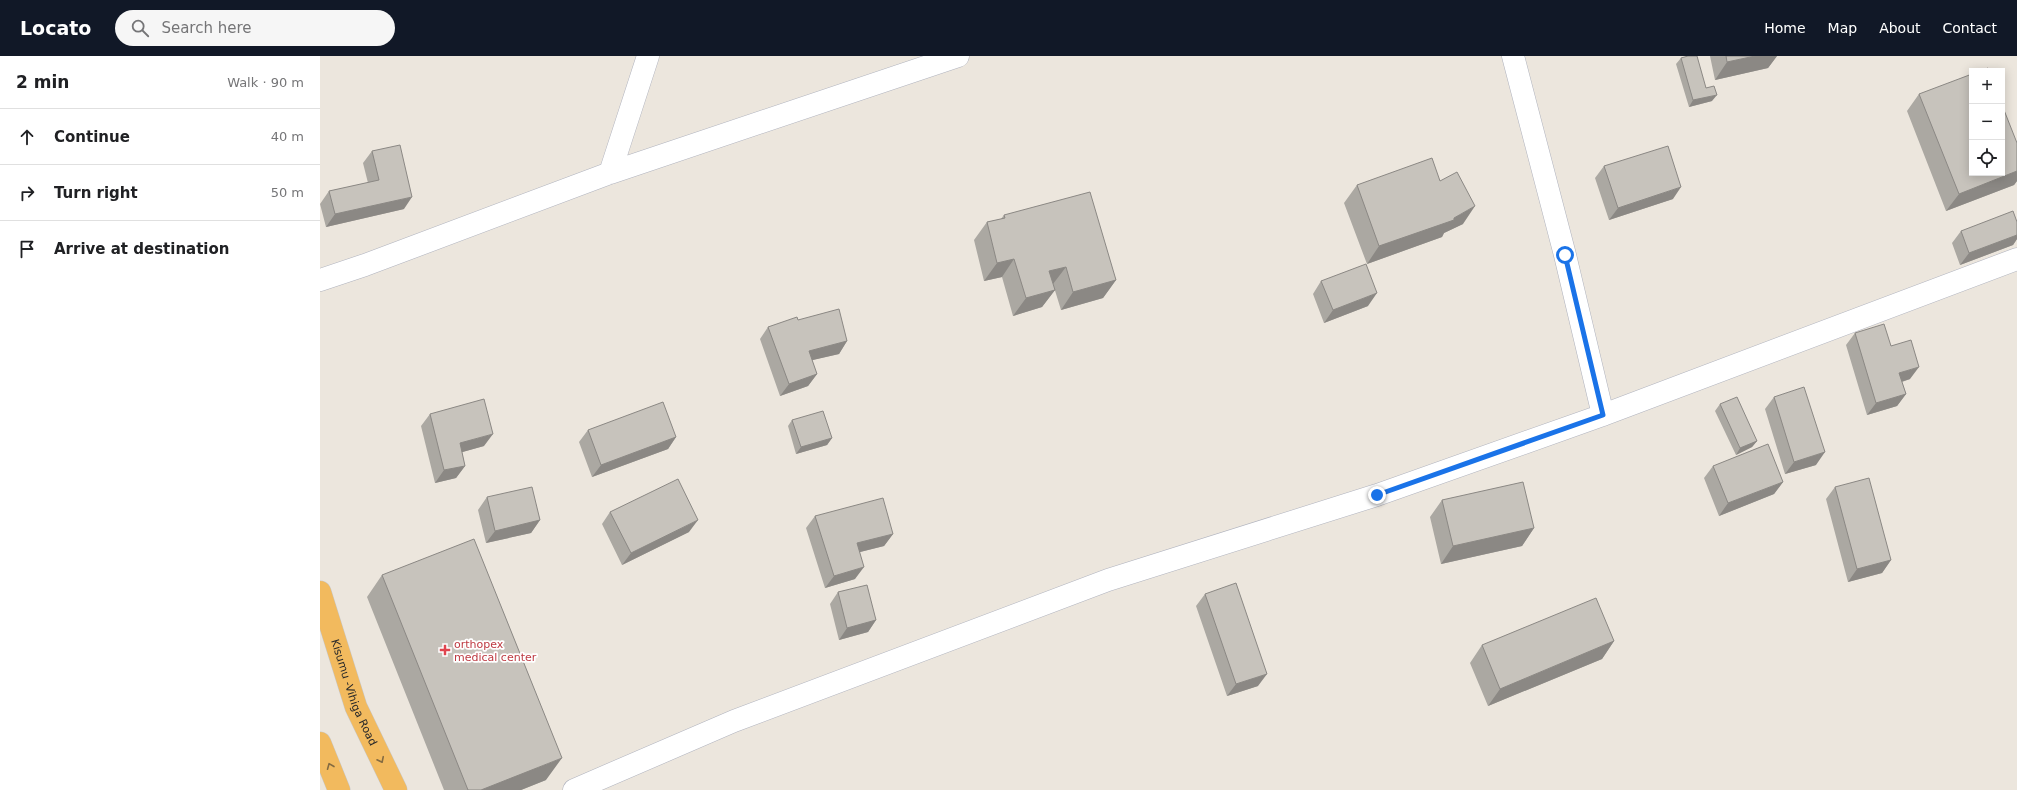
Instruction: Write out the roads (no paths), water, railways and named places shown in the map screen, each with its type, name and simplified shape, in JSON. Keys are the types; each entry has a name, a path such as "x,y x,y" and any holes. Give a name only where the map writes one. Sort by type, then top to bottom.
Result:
{"highway":[{"name":"Kisumu -Vihiga Road","path":"320,592 356,707 396,790"},
{"path":"320,743 339,790"}],"street":[{"path":"610,173 648,56"},
{"path":"320,280 365,265 610,173 958,56"},
{"path":"1514,56 1565,255 1603,415"},
{"path":"574,790 734,721 1108,580 1377,495 1603,415 2017,259"}],"place":[{"name":"orthopex medical center","path":"445,650"}]}
